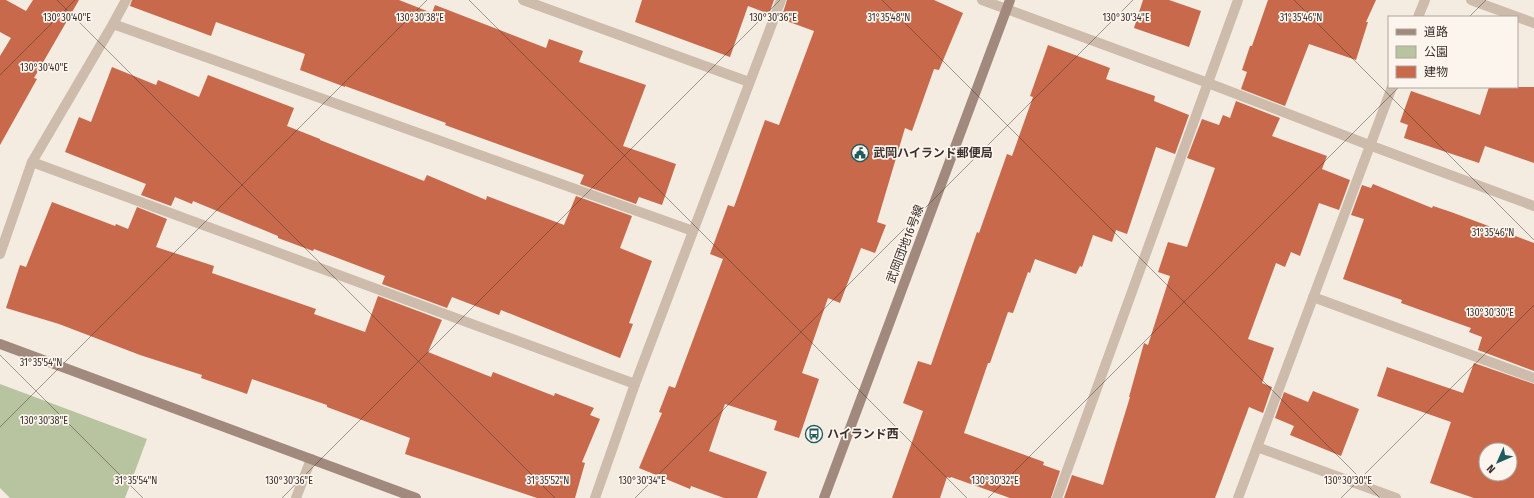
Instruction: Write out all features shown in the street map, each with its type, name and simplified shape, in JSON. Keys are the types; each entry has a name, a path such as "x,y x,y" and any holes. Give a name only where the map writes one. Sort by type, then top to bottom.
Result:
{"street":[{"path":"0,254 32,162 126,0"},
{"path":"523,0 749,82"},
{"path":"595,498 635,384 781,0"},
{"path":"982,0 1008,5 1369,146 1534,206"},
{"path":"1057,498 1238,0"},
{"path":"1418,16 1425,0"},
{"path":"1472,0 1515,16"},
{"name":"武岡団地16号線","path":"824,498 1008,5"},
{"path":"1518,17 1534,23"},
{"path":"113,24 693,230"},
{"path":"1238,498 1392,88"},
{"path":"32,162 635,384"},
{"path":"1313,297 1534,378"},
{"path":"0,344 416,498"},
{"path":"1257,447 1396,498"},
{"path":"296,498 311,459"}],"green space":[{"path":"0,384 147,439 125,498 10,498 0,488"}],"building":[{"path":"0,0 6,0 26,11 33,0 79,0 34,78 37,79 0,145 0,56 11,38 0,32"},
{"path":"132,0 399,0 432,13 435,5 546,48 549,39 583,51 579,62 646,85 623,146 676,164 662,205 639,197 636,204 580,184 584,175 445,125 446,123 300,70 305,54 216,22 211,36 130,6"},
{"path":"642,0 774,0 769,14 748,6 730,57 635,22"},
{"path":"787,0 934,0 963,13 939,70 934,69 912,131 905,128 877,222 886,225 875,253 861,248 840,303 828,298 802,373 819,379 799,438 774,430 777,421 725,404 709,451 767,472 757,498 724,498 691,486 690,489 639,468 662,413 659,412 669,386 675,388 723,259 710,254 728,205 734,207 765,120 779,125 814,31 781,19"},
{"path":"1143,0 1169,0 1201,11 1189,47 1134,28"},
{"path":"1268,0 1376,0 1366,22 1368,22 1356,60 1309,44 1285,106 1241,89 1247,72 1242,70"},
{"path":"1048,45 1110,68 1106,79 1155,96 1154,101 1189,115 1175,154 1156,147 1127,234 1116,230 1112,242 1093,235 1082,267 1080,266 1076,274 1035,259 1030,273 1028,272 1013,313 1008,312 990,363 988,363 964,433 1044,462 1043,465 1060,471 1051,498 1010,498 951,477 947,477 940,498 892,498 923,411 903,403 918,361 931,365 977,232 979,233 1007,154 1012,156 1033,97 1030,96"},
{"path":"112,67 156,85 158,80 199,97 208,75 294,108 287,126 320,140 424,181 427,175 486,200 487,196 564,225 576,196 632,216 620,248 652,261 629,323 633,324 620,358 501,310 499,315 452,297 447,308 382,284 385,276 314,249 313,251 278,238 278,236 193,201 192,204 175,197 171,206 141,195 146,184 65,152 79,117 91,122"},
{"path":"1534,87 1534,163 1485,146 1479,163 1404,138 1408,125 1400,122 1411,91 1480,115 1489,88"},
{"path":"1236,101 1280,118 1272,136 1327,156 1322,169 1350,180 1339,210 1319,203 1300,256 1291,252 1285,267 1276,263 1248,339 1274,348 1262,383 1272,387 1263,413 1249,407 1215,498 1064,498 1072,475 1103,485 1130,397 1144,343 1148,345 1170,276 1158,272 1168,242 1187,247 1215,168 1187,158 1202,119 1219,125 1223,115 1230,118"},
{"path":"1373,184 1432,208 1433,206 1451,212 1534,243 1534,371 1478,350 1482,337 1469,332 1471,328 1401,303 1402,300 1343,279 1364,219 1351,215 1362,185 1371,188"},
{"path":"52,202 115,226 116,224 128,229 137,207 167,219 156,247 214,266 212,273 316,309 314,314 365,332 378,296 442,320 428,352 491,377 493,372 554,396 555,393 594,408 590,415 600,419 582,462 585,463 575,498 537,498 405,454 410,438 327,407 327,405 252,379 247,394 201,378 202,375 140,355 59,324 6,308 20,265 26,267"},
{"path":"1474,363 1534,384 1534,498 1474,498 1430,483 1451,422 1377,396 1387,367 1463,393"},
{"path":"1313,391 1359,409 1341,456 1290,435 1294,426 1275,418 1284,392 1308,402"}],"place":[{"name":"武岡ハイランド郵便局","path":"860,153"},
{"name":"ハイランド西","path":"814,434"}]}
